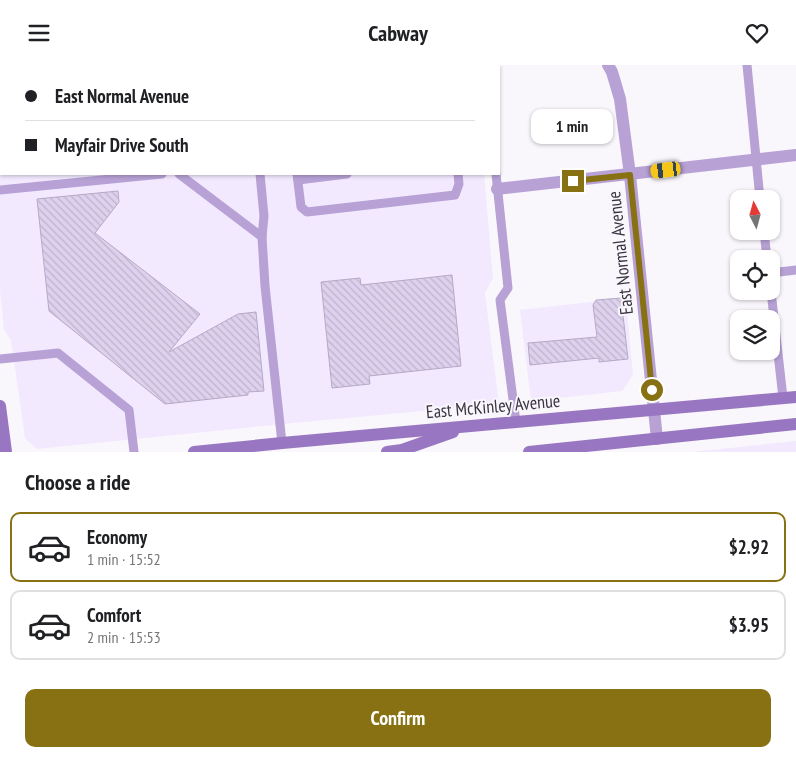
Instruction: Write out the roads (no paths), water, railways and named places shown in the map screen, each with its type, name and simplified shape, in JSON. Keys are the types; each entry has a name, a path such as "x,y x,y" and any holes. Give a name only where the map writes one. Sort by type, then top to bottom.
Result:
{"main road":[{"name":"East McKinley Avenue","path":"194,452 280,447 470,426 790,398"},
{"path":"0,406 6,452"},
{"path":"529,452 796,424"},
{"path":"387,452 402,450 470,426"}],"street":[{"name":"East Normal Avenue","path":"608,65 620,99 630,175 657,439"},
{"path":"497,189 796,155"}],"lane":[{"path":"747,65 759,190"},
{"path":"0,190 152,175"},
{"path":"180,175 262,237"},
{"path":"260,175 264,216 262,237 265,286 280,447"},
{"path":"331,175 297,177 301,207 307,212 455,195 459,184 458,175"},
{"path":"496,175 508,287 500,300 516,422"},
{"path":"780,272 796,270"},
{"path":"773,300 790,398"},
{"path":"0,359 58,353 129,410 134,452"}]}
